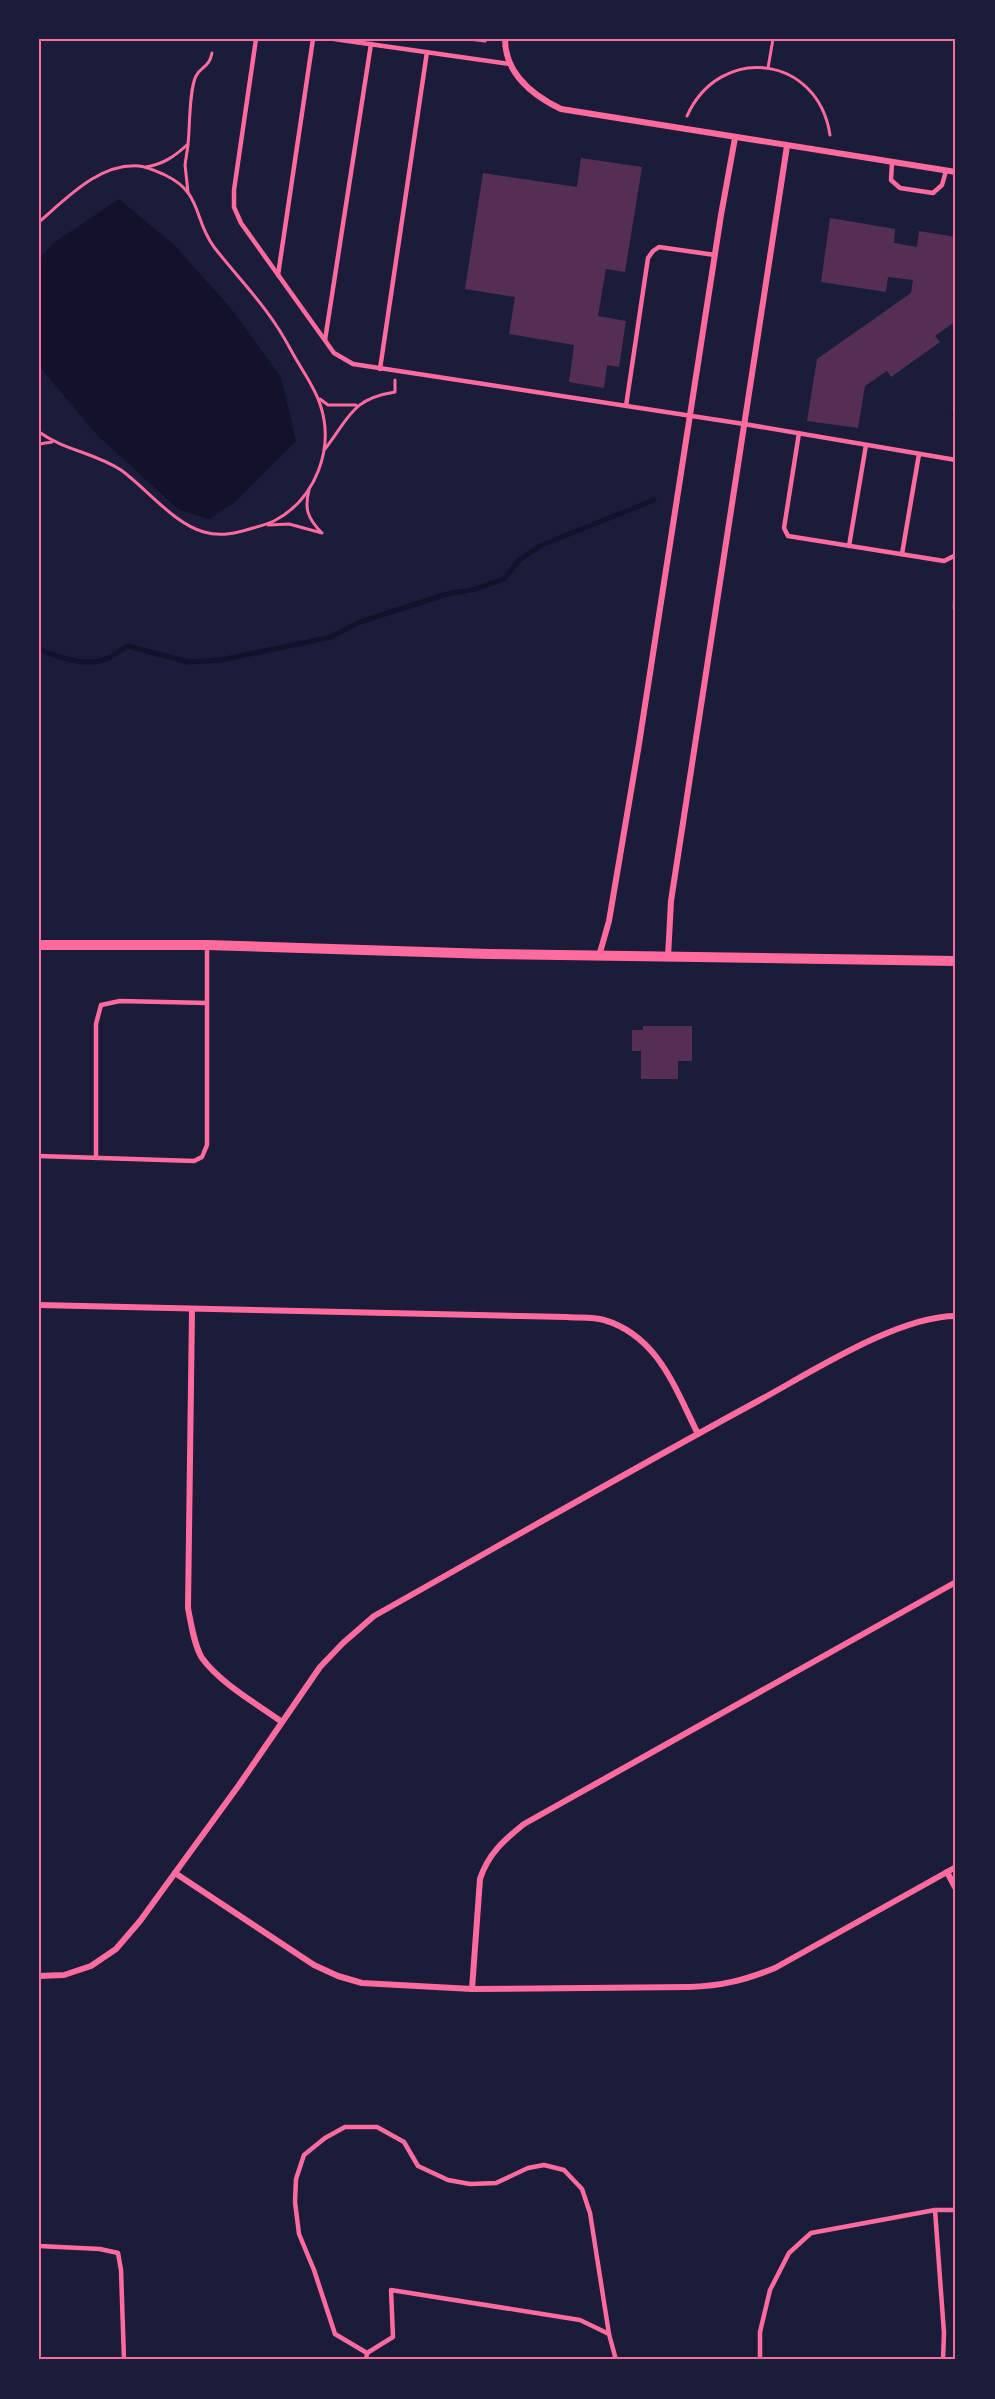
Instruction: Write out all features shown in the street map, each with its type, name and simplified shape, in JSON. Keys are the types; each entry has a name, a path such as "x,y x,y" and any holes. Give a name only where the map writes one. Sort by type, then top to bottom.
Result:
{"street":[{"path":"505,39 505,49 510,64 522,84 541,99 561,109 956,172"},
{"path":"599,956 609,921 639,744 735,138"},
{"path":"668,957 671,901 787,146"},
{"path":"39,945 207,945 599,956 956,962"},
{"path":"39,1305 602,1319 630,1330 651,1349 669,1377 698,1434"},
{"path":"192,1310 188,1608 191,1626 202,1657 239,1692 282,1722"},
{"path":"39,1976 64,1975 91,1966 116,1949 175,1873 320,1667 374,1616 876,1337 909,1325 956,1316"},
{"path":"472,1989 480,1878 485,1862 500,1844 524,1824 956,1582"},
{"path":"175,1873 314,1965 338,1976 362,1983 472,1989 689,1987 719,1986 747,1980 775,1968 956,1867"},
{"path":"947,1872 956,1889"}],"lane":[{"path":"256,39 234,190 234,207 241,223 334,353 352,364 744,424 956,460"},
{"path":"278,275 314,39"},
{"path":"334,39 510,64"},
{"path":"325,340 371,44"},
{"path":"380,369 427,52"},
{"path":"891,162 891,180 900,188 933,193 942,185 945,171"},
{"path":"626,406 648,258 659,247 715,255"},
{"path":"799,433 784,532 788,536 944,561 956,555"},
{"path":"849,546 866,445"},
{"path":"902,554 919,454"},
{"path":"39,1156 194,1161 202,1157 207,1145 207,945"},
{"path":"96,1158 96,1024 101,1005 120,1001 207,1003"},
{"path":"367,2353 334,2334 314,2270 299,2234 295,2202 296,2179 304,2155 325,2138 345,2127 377,2127 404,2142 418,2166 448,2180 470,2184 496,2183 528,2168 544,2165 564,2170 582,2189 590,2213 609,2334 616,2360"},
{"path":"935,2210 944,2333 943,2360"},
{"path":"760,2360 760,2332 770,2290 789,2253 811,2233 935,2210 956,2210"},
{"path":"39,2246 100,2249 118,2253 121,2270 124,2360"},
{"path":"367,2353 393,2337 390,2290 580,2320 609,2334"},
{"path":"366,2360 367,2353"}],"path":[{"path":"469,39 485,41"},
{"path":"768,68 772,39"},
{"path":"188,192 185,158 193,88 197,74 210,62 212,53"},
{"path":"687,116 699,94 719,78 743,68 768,68 791,76 811,91 824,112 830,135"},
{"path":"39,222 99,174 118,168 158,165 175,156 188,144"},
{"path":"39,432 52,442 86,453 120,470 175,515 190,526 204,532 226,535 274,521 289,510 315,480 324,451 325,429 317,395 276,324 213,245 188,192 181,183 145,167"},
{"path":"317,395 328,405 358,404 366,399 395,392 394,383 397,371"},
{"path":"324,451 358,404"},
{"path":"39,444 52,442"},
{"path":"263,525 289,524 322,533 308,516 309,488"}],"shaded area":[{"path":"119,199 174,245 229,306 281,377 296,441 233,504 209,519 179,510 97,435 39,366 39,259 52,244"}],"building":[{"path":"581,158 642,167 625,272 606,269 598,316 626,321 619,367 607,365 604,388 569,382 574,345 509,334 515,297 465,289 483,173 577,187"},
{"path":"830,218 895,229 894,243 917,247 919,231 956,237 956,321 935,336 940,342 891,377 887,371 865,386 858,428 807,421 817,359 911,293 913,280 888,277 886,292 821,282"},
{"path":"954,587 956,587 956,610 952,609"},
{"path":"643,1026 692,1026 692,1061 678,1061 678,1079 641,1079 641,1051 632,1051 632,1030 643,1030"}],"waterway":[{"path":"39,649 62,658 95,662 106,659 127,646 189,662 221,660 331,637 360,622 447,594 476,589 504,579 519,560 542,545 654,500"}]}
